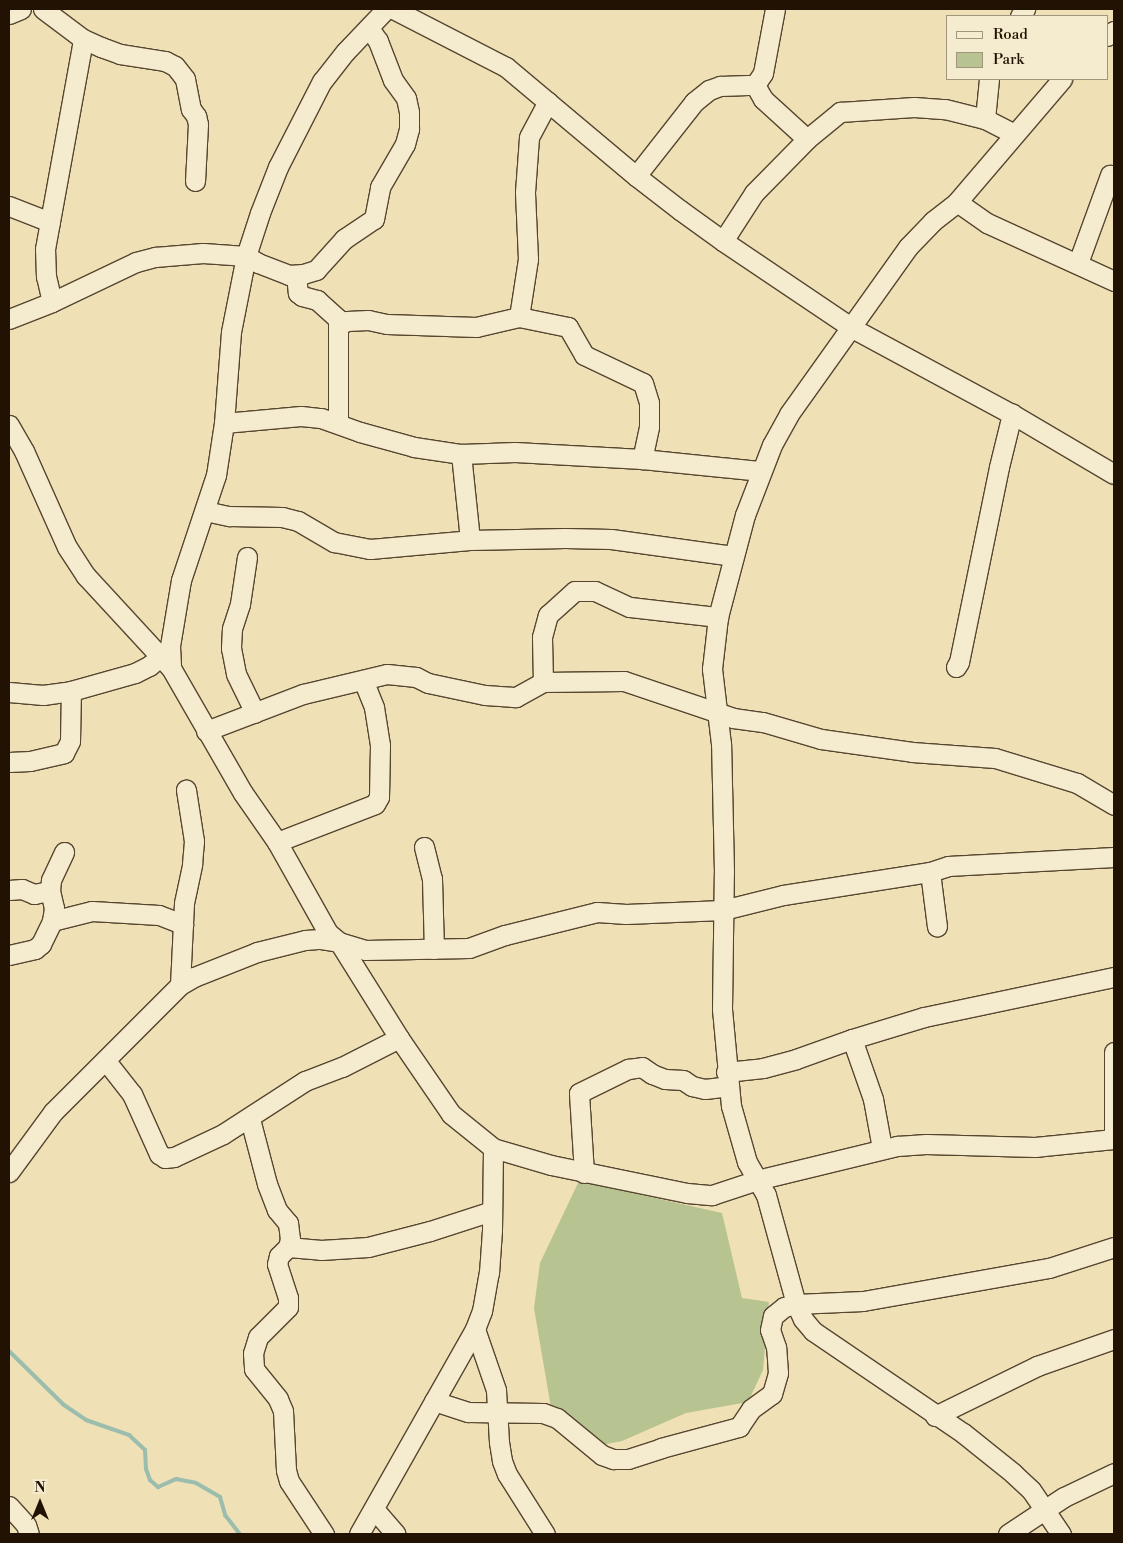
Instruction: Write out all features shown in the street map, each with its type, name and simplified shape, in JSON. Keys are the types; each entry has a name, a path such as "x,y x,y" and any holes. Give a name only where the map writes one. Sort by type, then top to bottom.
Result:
{"street":[{"path":"9,14 21,9"},
{"path":"43,9 83,39 120,54 165,61 175,66 182,74 188,89 191,109 196,116 198,124 195,181"},
{"path":"165,662 170,646 181,580 216,475 224,423 231,332 246,256 278,167 318,89 345,52 386,9"},
{"path":"393,9 506,67 636,176 723,241 852,328 1012,414 1114,474"},
{"path":"755,85 763,74 776,9"},
{"path":"9,319 52,302 136,262 155,257 203,253 246,256 258,263 289,275 316,270 344,240 374,219 380,187 405,144 409,112 406,98 393,80 378,41 369,28"},
{"path":"52,302 46,278 46,249 83,39"},
{"path":"985,119 989,80"},
{"path":"1061,80 957,202 933,220 908,247 789,414 761,471 733,556 718,617 712,669 718,714 723,802 722,1009 727,1079 738,1138 747,1162 766,1195 796,1304 803,1319 813,1331 935,1416 963,1433 1014,1473 1031,1490 1061,1534"},
{"path":"636,176 694,102 709,90 720,86 755,85"},
{"path":"755,85 763,99 806,139"},
{"path":"519,317 528,259 526,192 528,137 548,102"},
{"path":"723,241 754,193 806,139 829,119 847,111 914,107 945,109 985,119 1014,134"},
{"path":"1078,263 1110,175"},
{"path":"957,202 986,223 1078,263 1114,281"},
{"path":"9,206 50,222"},
{"path":"296,275 298,293 317,300 333,314 339,325 338,423"},
{"path":"339,325 348,321 368,320 387,324 476,327 519,317 568,327 584,355 643,384 649,403 649,427 642,459"},
{"path":"956,667 959,662 999,467 1012,414"},
{"path":"224,423 301,416 321,418 360,432 414,447 461,454 515,452 642,459 761,471"},
{"path":"9,426 24,451 67,547 86,576 165,662 243,793 277,842 322,925 339,942 399,1038 451,1114 493,1148 584,1173 699,1196 725,1192 757,1180 882,1148 926,1144 1036,1147 1114,1139 1114,1052"},
{"path":"461,454 470,540"},
{"path":"205,511 229,516 282,517 298,520 334,542 370,549 470,540 611,539 733,556"},
{"path":"247,557 240,604 232,628 231,648 236,674 254,713"},
{"path":"543,682 542,637 548,615 575,590 595,591 630,607 718,617"},
{"path":"9,692 43,695 71,691 135,673 149,666 165,662"},
{"path":"206,731 303,694 363,680 375,675 402,674 416,677 428,683 485,695 516,696 543,682 624,681 718,714 763,722 821,739 912,752 994,758 1077,783 1114,805"},
{"path":"277,842 375,804 379,797 380,745 374,707 363,680"},
{"path":"9,762 30,761 64,753 69,748 71,691"},
{"path":"180,985 182,924 194,841 186,790"},
{"path":"424,847 432,879 434,949"},
{"path":"9,955 35,949 41,944 52,921 54,908 50,892 51,880 64,852"},
{"path":"12,1159 53,1112 180,985 194,977 239,959 281,945 321,939 365,950 470,948 523,930 597,912 626,914 723,910 783,895 930,872 948,866 1114,857"},
{"path":"930,872 937,927"},
{"path":"9,890 22,889 34,894 50,892"},
{"path":"52,921 92,911 159,915 182,924"},
{"path":"584,1173 579,1093 628,1069 642,1067 658,1076 683,1080 692,1086 706,1089 727,1079 796,1060 852,1039 924,1017 1114,977"},
{"path":"106,1061 132,1094 159,1154 165,1158 174,1157 250,1119 305,1081 342,1067 399,1038"},
{"path":"852,1039 873,1099 882,1148"},
{"path":"250,1119 267,1184 276,1210 288,1223 290,1239 288,1247 279,1256 277,1264 288,1298 288,1307 258,1337 253,1353 254,1369 278,1399 283,1411 286,1470 290,1481 324,1534"},
{"path":"359,1534 475,1329 482,1311 489,1273 493,1148"},
{"path":"288,1247 320,1250 368,1247 430,1232 492,1211"},
{"path":"434,1402 468,1412 543,1413 556,1418 602,1455 613,1459 628,1459 739,1427 751,1409 772,1394 778,1372 776,1347 770,1330 772,1316 784,1307 796,1304 863,1301 1049,1268 1114,1247"},
{"path":"475,1329 496,1390 498,1442 507,1474 545,1534"},
{"path":"935,1416 1037,1366 1114,1339"},
{"path":"1008,1534 1030,1522 1045,1509 1064,1497 1114,1473"},
{"path":"9,1506 26,1525 29,1534"},
{"path":"374,1509 396,1534"}],"green space":[{"path":"579,1181 722,1213 742,1298 769,1302 763,1370 748,1402 686,1413 622,1441 596,1446 551,1408 534,1308 540,1263"}],"waterway":[{"path":"9,1351 64,1405 86,1420 129,1435 145,1450 146,1469 150,1480 158,1487 176,1479 196,1483 220,1497 225,1515 240,1534"}]}
